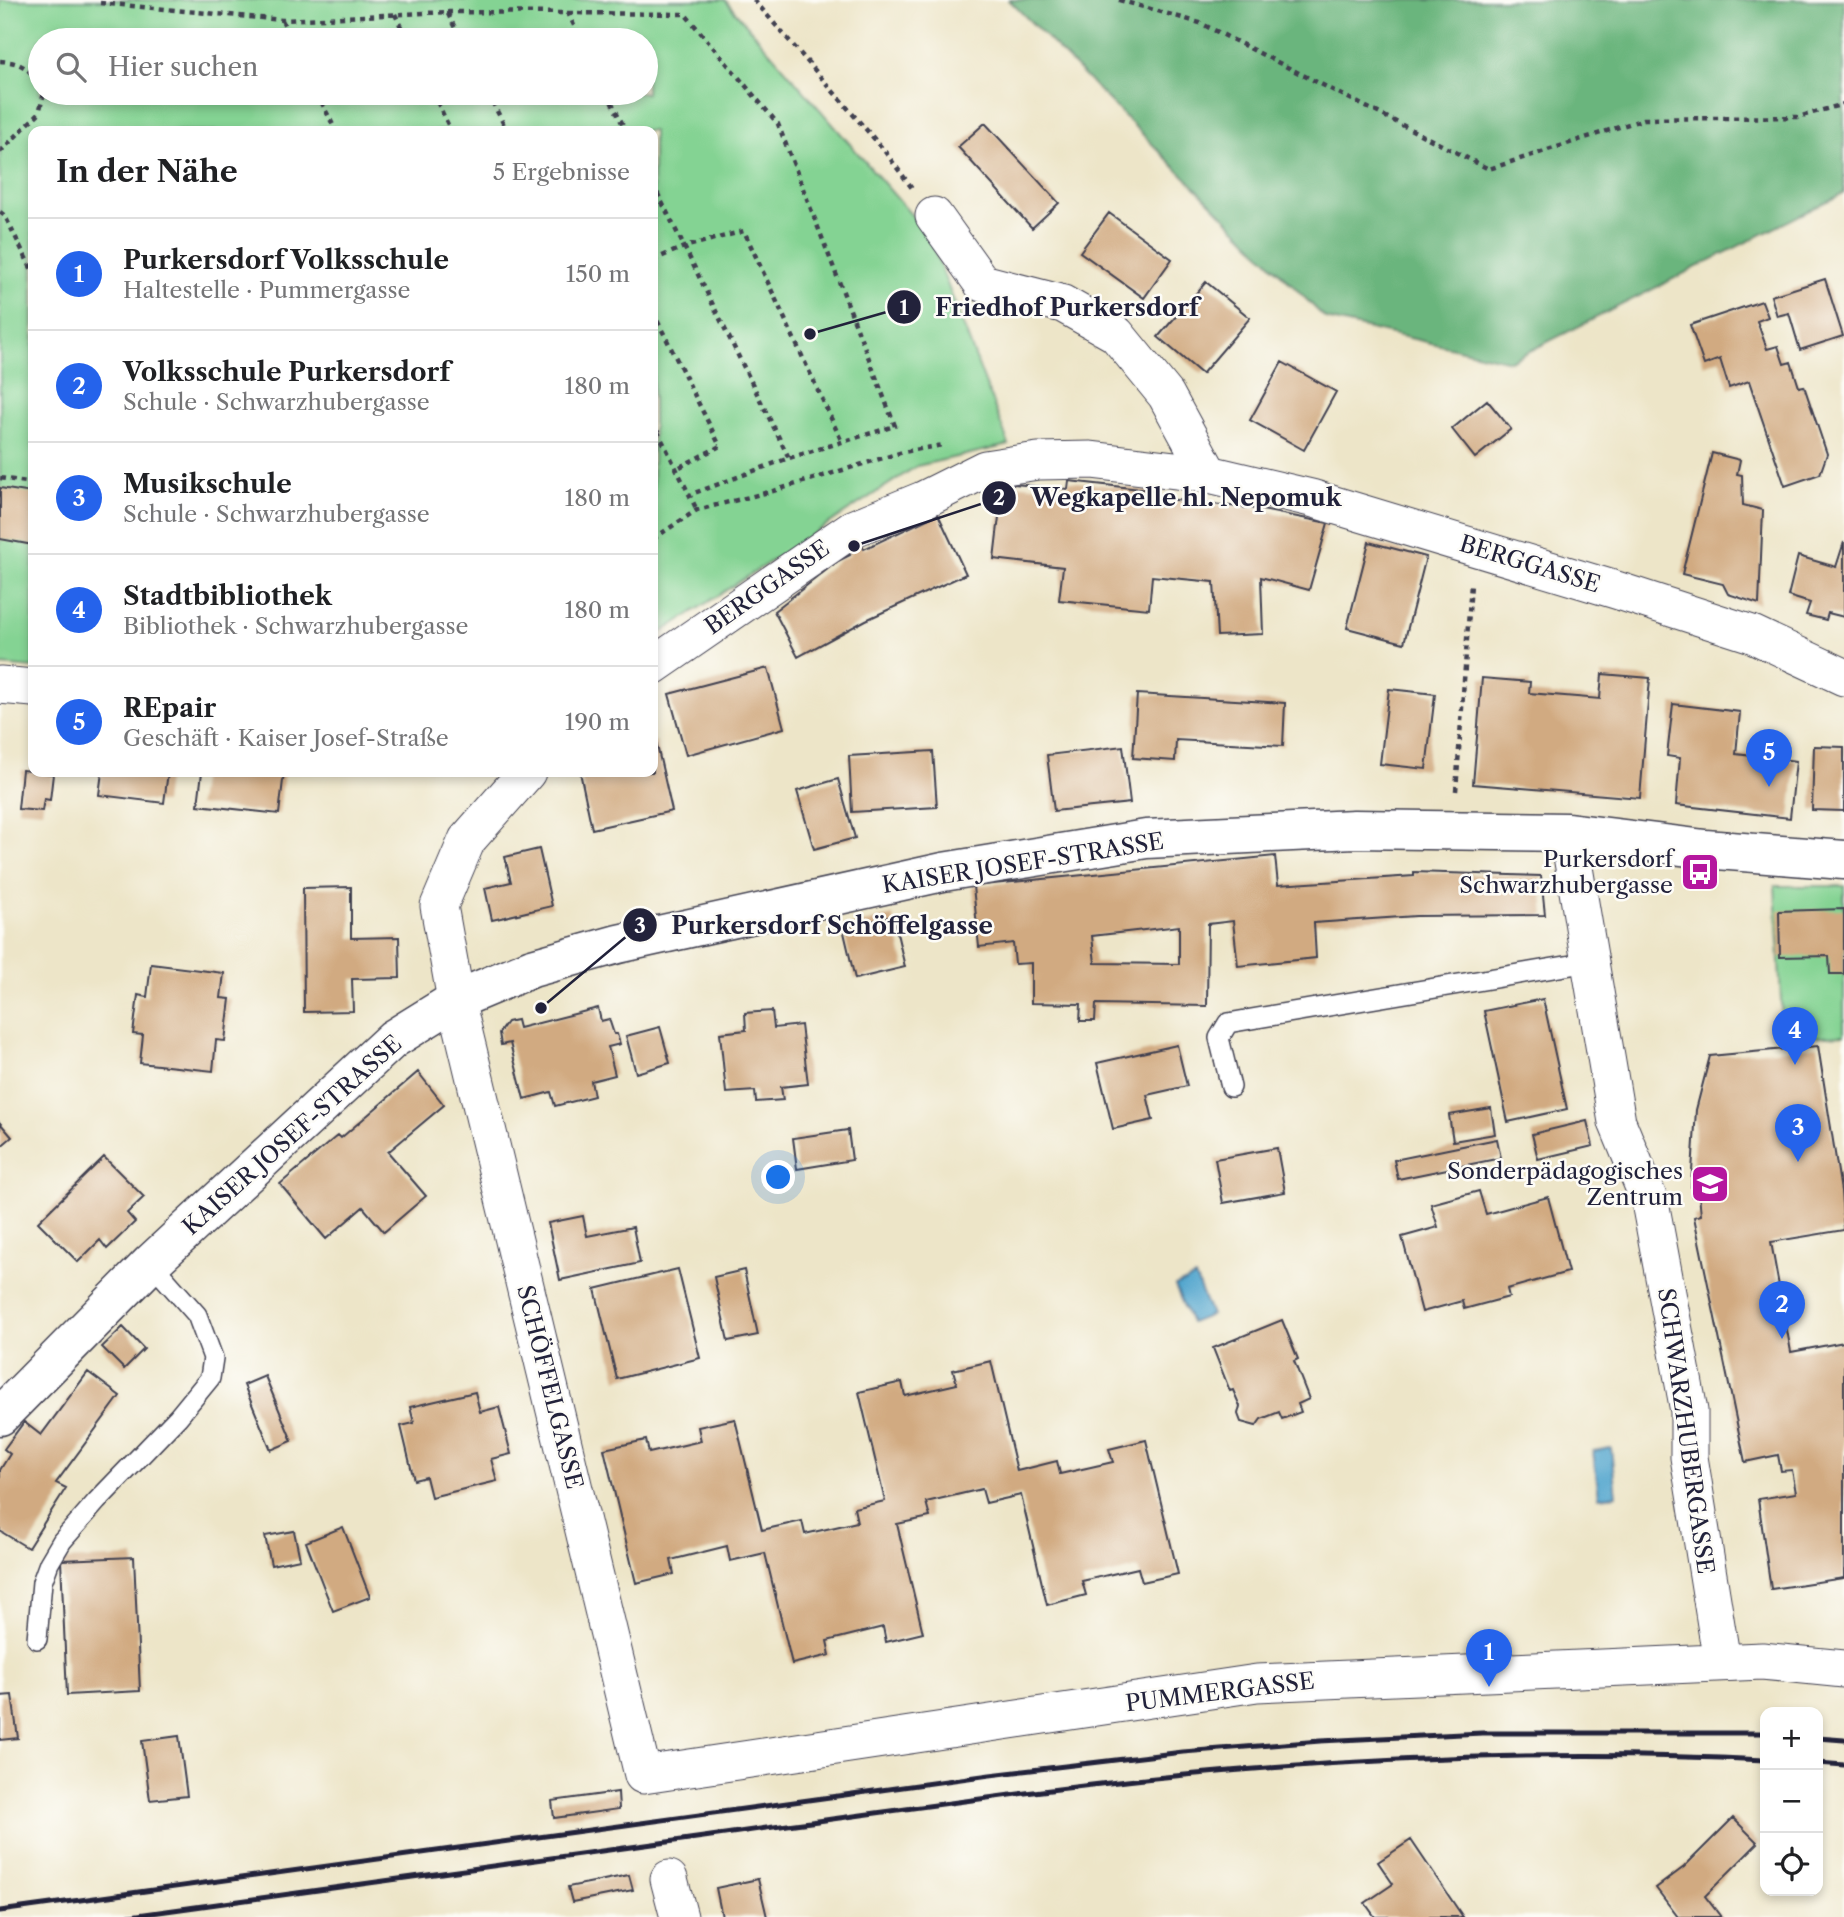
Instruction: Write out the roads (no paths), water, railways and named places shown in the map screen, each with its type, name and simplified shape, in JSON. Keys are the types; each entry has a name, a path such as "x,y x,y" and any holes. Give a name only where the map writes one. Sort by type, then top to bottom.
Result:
{"main road":[{"name":"KAISER JOSEF-STRASSE","path":"0,1416 151,1263 393,1039 456,1000 517,974 618,944 943,872 1146,839 1354,829 1568,832 1705,849 1844,860"}],"street":[{"path":"934,216 982,283 1063,304 1116,334 1166,395 1209,474"},
{"name":"BERGGASSE","path":"658,663 852,529 923,500 985,469 1038,461 1091,460 1209,474 1311,498 1752,634 1844,677"},
{"path":"0,685 28,688"},
{"path":"456,1000 439,906 467,840 523,777"},
{"name":"SCHWARZHUBERGASSE","path":"1568,832 1618,1122 1650,1202 1689,1411 1689,1457 1722,1662"},
{"name":"SCHÖFFELGASSE","path":"456,1000 643,1775"},
{"name":"PUMMERGASSE","path":"643,1775 1257,1683 1722,1662 1762,1661 1844,1668"},
{"path":"669,1879 679,1917"}],"lane":[{"path":"1231,1087 1219,1038 1228,1023 1590,962"},
{"path":"37,1639 41,1582 62,1541 178,1417 210,1378 213,1358 197,1315 151,1263"}],"water":[{"path":"1195,1277 1211,1315 1191,1323 1175,1286"},
{"path":"1611,1448 1616,1495 1599,1497 1593,1451"}],"railway":[{"path":"0,1911 990,1775 1183,1752 1320,1741 1482,1733 1760,1733"},
{"path":"1823,1738 1844,1740"},
{"path":"123,1917 983,1799 1185,1775 1475,1757 1620,1756 1760,1760"},
{"path":"1823,1763 1844,1765"}],"place":[{"name":"Friedhof Purkersdorf","path":"810,334"},
{"name":"Wegkapelle hl. Nepomuk","path":"854,546"},
{"name":"REpair","path":"1769,787"},
{"name":"Purkersdorf Schwarzhubergasse","path":"1700,872"},
{"name":"Purkersdorf Schöffelgasse","path":"541,1008"},
{"name":"Stadtbibliothek","path":"1795,1065"},
{"name":"Musikschule","path":"1798,1162"},
{"name":"Sonderpädagogisches Zentrum","path":"1710,1184"},
{"name":"Volksschule Purkersdorf","path":"1782,1339"},
{"name":"Purkersdorf Volksschule","path":"1489,1687"}]}
